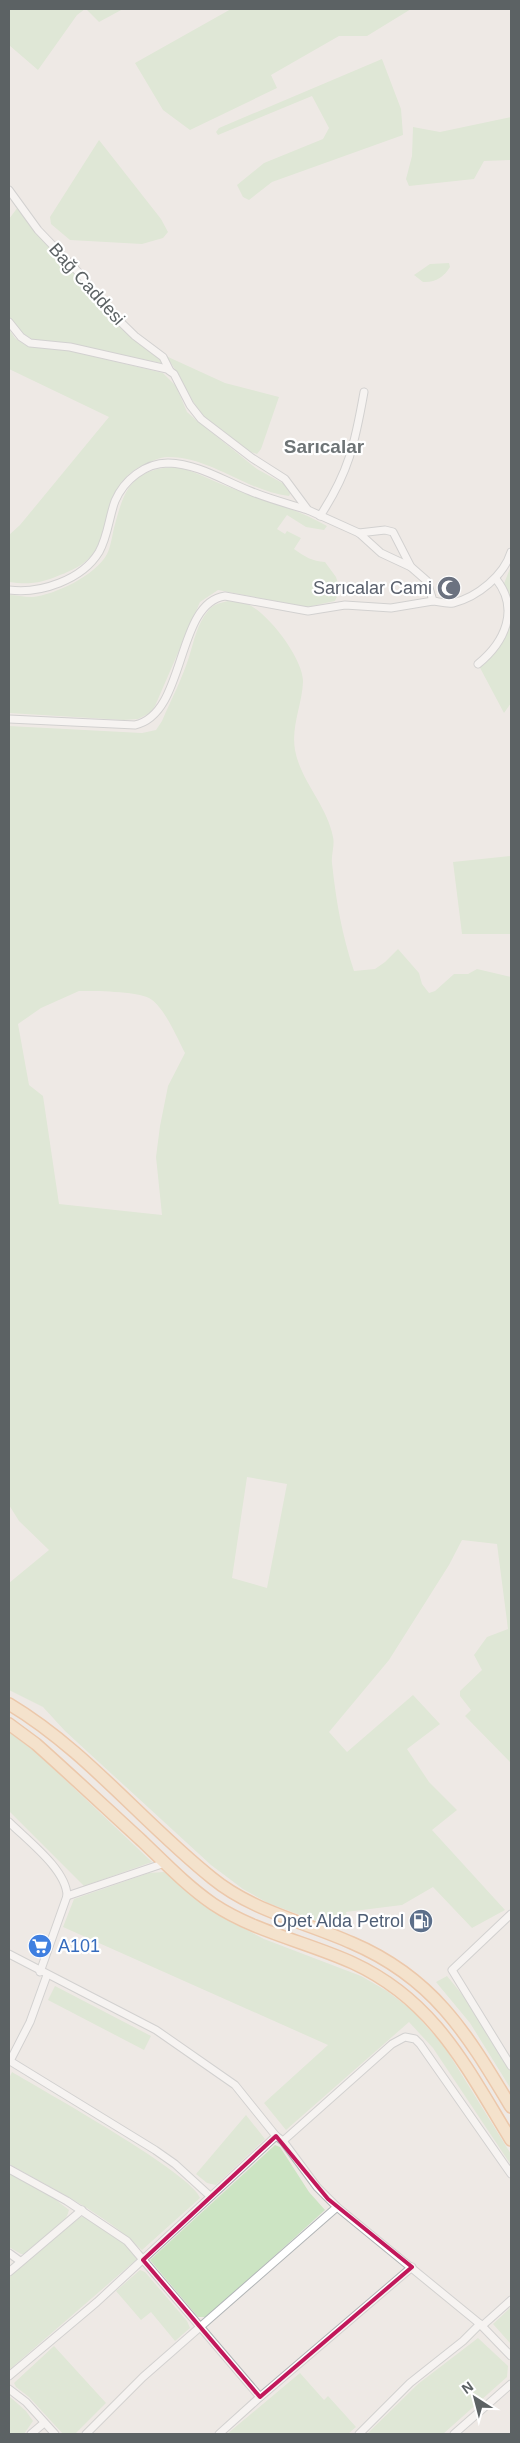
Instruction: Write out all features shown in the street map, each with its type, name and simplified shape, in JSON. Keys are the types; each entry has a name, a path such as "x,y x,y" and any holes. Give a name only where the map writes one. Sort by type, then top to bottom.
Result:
{"main road":[{"path":"9,1704 52,1732 177,1847 226,1889 254,1905 353,1943 385,1960 418,1982 441,2004 466,2035 511,2107"},
{"path":"9,1724 36,1744 198,1892 228,1912 352,1962 380,1977 414,2001 448,2039 511,2140"}],"street":[{"name":"Bağ Caddesi","path":"9,190 38,230 84,278 97,299 135,336 163,357 170,371 179,382 190,406 201,419 252,458 285,479 308,510"},
{"path":"9,322 21,337 30,343 70,347 170,371"},
{"path":"320,516 342,480 350,458 364,392"},
{"path":"9,590 21,591 45,587 70,577 86,567 100,551 115,500 120,491 135,474 156,464 192,466 251,492 308,510 359,533 381,552 411,567 424,577 433,601"},
{"path":"359,533 385,530 393,532 411,567"},
{"path":"9,719 135,725 150,719 156,714 168,692 200,612 212,600 218,597 225,596 308,611 345,605 391,608 433,601 454,602 496,579 506,566 511,552"},
{"path":"478,664 498,645 506,624 510,604 506,591 496,579"},
{"path":"9,1822 56,1870 65,1883 68,1896 30,2022 9,2061 156,2150 175,2164 210,2196"},
{"path":"68,1896 166,1863"},
{"path":"511,1914 452,1970 511,2066"},
{"path":"9,1954 141,2021 222,2075 240,2091 276,2136 283,2141 317,2187 338,2207 481,2325 511,2356"},
{"path":"283,2141 392,2044 405,2037 410,2037 420,2044 448,2081 511,2174"},
{"path":"9,2376 143,2260 276,2136"},
{"path":"9,2168 82,2210 127,2241 260,2397"},
{"path":"86,2434 142,2377 338,2207"},
{"path":"9,2272 82,2210"},
{"path":"9,2254 20,2261"},
{"path":"219,2434 412,2268"},
{"path":"359,2434 410,2383 511,2300"},
{"path":"454,2434 511,2384"},
{"path":"9,2389 26,2402 55,2434"},
{"path":"31,2434 44,2423"}],"highlighted area":[{"path":"276,2136 328,2199 412,2267 260,2397 143,2260"}],"green space":[{"path":"9,9 85,9 77,15 38,70 9,45"},
{"path":"86,9 123,9 99,22"},
{"path":"231,9 411,9 367,36 339,36 271,75 277,88 190,130 163,110 135,63"},
{"path":"382,59 401,109 403,135 272,182 249,200 243,197 237,185 264,163 323,139 329,128 312,96 218,135 216,132 219,128"},
{"path":"511,117 511,160 484,161 474,179 409,186 406,179 412,156 413,127 440,132"},
{"path":"99,140 161,219 168,232 163,238 142,244 70,240 51,224 50,217"},
{"path":"18,207 75,269 107,318 161,358 161,363 71,344 35,341 21,332 9,318 9,219"},
{"path":"449,263 448,271 435,280 423,282 414,275 430,264"},
{"path":"9,329 15,338 25,345 71,351 163,373 176,386 187,412 257,469 286,485 291,492 289,496 258,488 198,462 183,458 159,458 132,472 122,482 116,493 99,544 85,562 69,572 41,582 9,582 9,535 20,525 109,417 9,369"},
{"path":"166,356 225,383 279,397 261,449 257,454 224,434 206,419"},
{"path":"175,467 194,472 226,486 290,509 327,526 324,530 306,527 287,515 277,529 285,534 287,531 301,538 294,549 298,552 312,560 325,562 336,577 340,590 335,601 307,607 218,590 200,602 155,706 150,713 138,719 124,720 9,713 9,595 32,597 52,592 74,583 94,569 107,554 122,503 132,484 148,472"},
{"path":"511,566 511,703 504,713 478,664 485,658 506,625 503,586"},
{"path":"228,601 247,604 265,616 291,650 302,673 302,691 294,732 295,750 303,773 330,825 334,843 332,863 338,904 346,944 354,971 375,969 398,949 419,973 422,984 429,993 435,991 454,974 468,974 477,969 511,977 511,1763 465,1716 471,1710 460,1696 460,1691 482,1670 474,1655 487,1637 508,1629 497,1544 462,1540 449,1565 389,1660 329,1732 347,1752 413,1695 440,1724 407,1749 429,1782 457,1810 432,1830 505,1910 472,1928 433,1887 402,1905 346,1912 348,1920 327,1925 268,1903 243,1889 211,1865 65,1731 43,1707 9,1690 9,1583 49,1550 19,1521 9,1505 9,726 142,733 156,730 180,681 201,621 212,607","holes":["79,991 125,993 149,998 155,1002 165,1015 185,1053 168,1086 160,1126 156,1157 162,1215 59,1204 43,1096 29,1085 18,1024 41,1008","247,1477 287,1484 267,1588 232,1578"]},
{"path":"511,856 511,934 462,934 453,862"},
{"path":"9,1732 38,1754 152,1862 84,1886 9,1811"},
{"path":"164,1872 220,1916 264,1939 361,1976 387,1991 413,2011 444,2046 511,2154 511,2165 433,2048 409,2022 286,2130 264,2103 328,2045 63,1927 74,1899 149,1873"},
{"path":"447,1976 479,2015 511,2067 511,2089 470,2023 436,1982"},
{"path":"55,1986 151,2036 144,2050 48,2000"},
{"path":"12,2072 145,2152 191,2186 200,2198 142,2250 95,2213 9,2164 9,2078"},
{"path":"246,2115 265,2139 216,2185 207,2183 196,2174"},
{"path":"275,2145 280,2147 309,2192 325,2210 207,2317 198,2317 150,2260"},
{"path":"9,2173 47,2193 69,2210 63,2223 57,2229 25,2254 21,2254 9,2247"},
{"path":"87,2216 120,2240 137,2259 9,2370 9,2278 27,2259 81,2217"},
{"path":"140,2270 145,2272 187,2321 190,2328 175,2341 151,2312 141,2320 116,2291"},
{"path":"511,2307 511,2344 493,2324"},
{"path":"478,2338 508,2366 507,2377 443,2434 367,2434 418,2384"},
{"path":"54,2346 106,2403 75,2434 63,2434 14,2383"},
{"path":"300,2373 324,2400 328,2396 356,2427 348,2434 227,2434"},
{"path":"9,2396 26,2411 33,2421 24,2434 9,2434"}],"place":[{"name":"Sarıcalar Cami","path":"449,588"},
{"name":"Opet Alda Petrol","path":"421,1921"},
{"name":"A101","path":"40,1946"}],"district":[{"name":"Sarıcalar","path":"324,446"}]}
